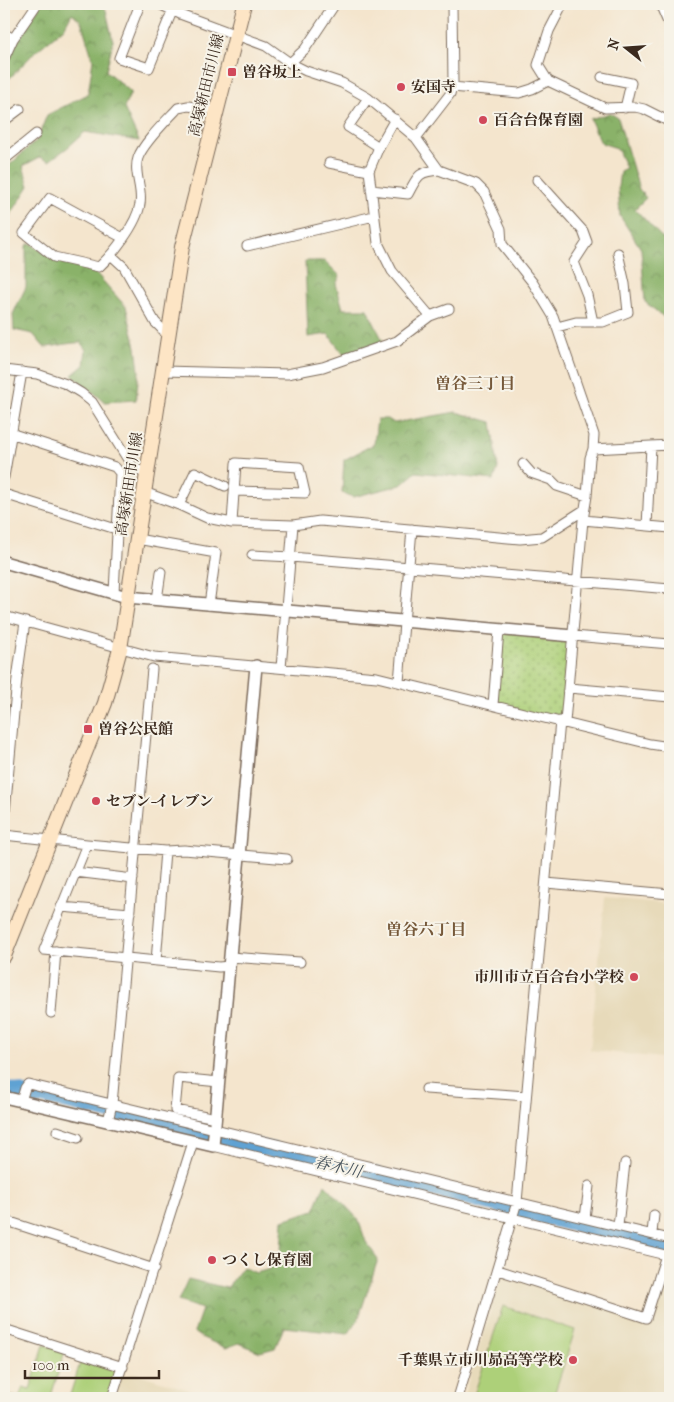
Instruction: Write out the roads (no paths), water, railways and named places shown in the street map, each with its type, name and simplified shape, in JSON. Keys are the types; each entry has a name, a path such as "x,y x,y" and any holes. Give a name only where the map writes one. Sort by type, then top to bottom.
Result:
{"main road":[{"name":"高塚新田市川線","path":"4,956 105,703 120,648 121,595 137,539 182,248 244,4"}],"street":[{"path":"4,59 13,39 37,4"},
{"path":"140,4 119,58 149,68 173,10"},
{"path":"160,4 180,14 266,46 290,63 306,71 342,83 368,98 416,138 439,170"},
{"path":"290,63 305,49 335,4"},
{"path":"416,138 450,94 452,87 452,4"},
{"path":"563,4 549,31 538,65 548,81 605,108 635,107 644,109 670,122"},
{"path":"660,4 670,27"},
{"path":"4,33 13,39"},
{"path":"602,77 631,83 625,108"},
{"path":"452,87 519,93 532,90 548,81"},
{"path":"368,98 348,127 379,146"},
{"path":"123,238 50,198 24,233 54,257 98,267 112,255 123,238 140,204 137,161 140,151 178,108 188,106 217,110"},
{"path":"4,121 20,109"},
{"path":"395,119 379,146 369,171 378,243 392,271 430,316"},
{"path":"4,160 36,134"},
{"path":"328,163 369,171"},
{"path":"371,190 408,194 418,176 425,171 439,170 476,184 484,192 501,229 502,244 542,296 557,327 594,434 584,510 568,688 546,882 518,1202 458,1398"},
{"path":"537,180 583,230 587,242 574,262 587,295 594,322"},
{"path":"247,246 374,216"},
{"path":"557,327 576,322 603,322 628,312 625,284 618,253"},
{"path":"112,255 124,267 155,322 169,336"},
{"path":"164,371 287,374 314,369 397,341 430,316 449,308"},
{"path":"4,370 37,374 66,384 87,398 92,402 132,466 147,475"},
{"path":"4,477 8,432 22,372"},
{"path":"8,432 115,467 120,473 116,530 121,595"},
{"path":"593,448 670,445"},
{"path":"647,526 651,446"},
{"path":"232,523 236,463 299,467 305,493 235,491"},
{"path":"523,464 531,473 551,480 557,486 587,496"},
{"path":"178,505 195,472 225,486"},
{"path":"144,492 207,518 232,523 293,525 320,521 404,527 520,539 542,537 584,510"},
{"path":"4,494 116,530"},
{"path":"583,520 670,528"},
{"path":"281,668 293,525"},
{"path":"399,682 412,529"},
{"path":"137,539 216,553 209,605"},
{"path":"252,555 670,589"},
{"path":"4,562 121,595 157,600 670,644"},
{"path":"157,600 161,572"},
{"path":"4,616 154,657 377,677 563,721 650,744 670,747"},
{"path":"6,812 17,679 25,622"},
{"path":"493,705 499,630"},
{"path":"214,1133 256,666"},
{"path":"108,1120 112,1105 152,669"},
{"path":"568,688 670,697"},
{"path":"4,835 165,851 184,850 287,860"},
{"path":"87,844 44,950 156,961 300,962"},
{"path":"156,961 165,851"},
{"path":"75,872 133,879"},
{"path":"546,882 670,894"},
{"path":"61,907 130,914"},
{"path":"51,1013 56,951"},
{"path":"219,1082 178,1078 176,1110 214,1133 518,1202 670,1239"},
{"path":"22,1099 28,1084 112,1105 514,1216 668,1256 646,1318 498,1270"},
{"path":"426,1088 526,1096"},
{"path":"4,1097 22,1099 193,1142 214,1133"},
{"path":"56,1131 78,1138"},
{"path":"112,1398 193,1142"},
{"path":"618,1226 625,1163"},
{"path":"585,1218 589,1186"},
{"path":"652,1234 654,1215"},
{"path":"4,1220 154,1269"},
{"path":"4,1329 122,1366"}],"waterway":[{"name":"春木川","path":"4,1089 36,1097 42,1096 361,1171 670,1248"}],"place":[{"name":"曽谷坂上","path":"232,72"},
{"name":"安国寺","path":"401,87"},
{"name":"百合台保育園","path":"483,120"},
{"name":"曽谷公民館","path":"88,729"},
{"name":"セブン-イレブン","path":"96,801"},
{"name":"市川市立百合台小学校","path":"634,977"},
{"name":"つくし保育園","path":"212,1260"},
{"name":"千葉県立市川昴高等学校","path":"573,1360"}],"district":[{"name":"曽谷三丁目","path":"475,383"},
{"name":"曽谷六丁目","path":"426,929"}]}
